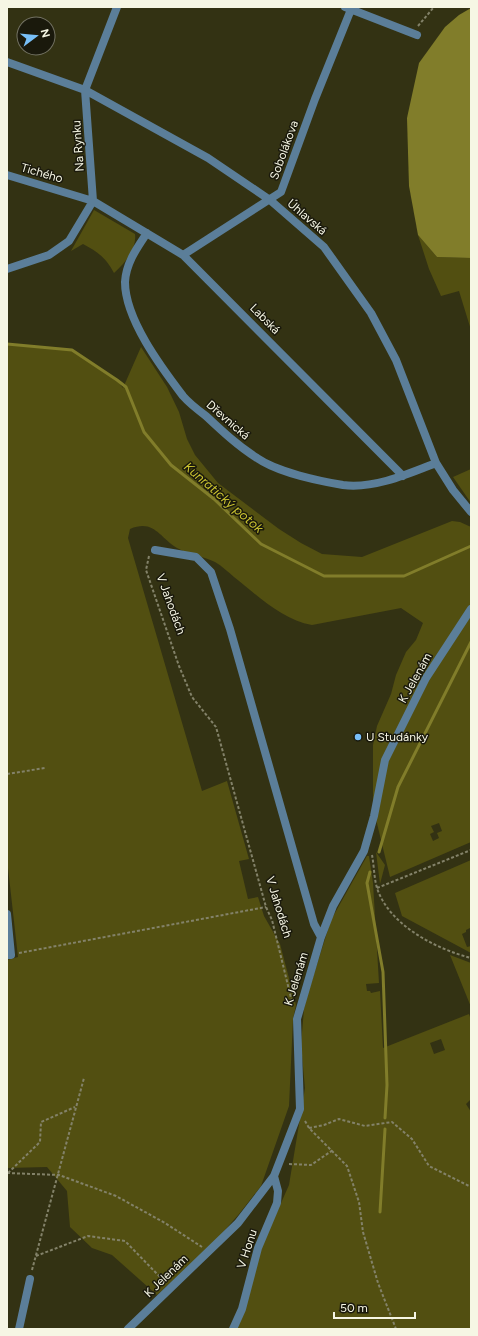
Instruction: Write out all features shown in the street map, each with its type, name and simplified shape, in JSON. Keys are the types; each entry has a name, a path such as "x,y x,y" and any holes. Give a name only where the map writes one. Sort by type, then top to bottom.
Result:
{"street":[{"path":"85,90 117,7"},
{"path":"349,8 414,34"},
{"name":"Sobolákova","path":"183,255 281,192 349,8"},
{"name":"Úhlavská","path":"7,62 85,90 208,158 270,200 324,247 371,313 396,360 436,463 453,490 471,512"},
{"name":"Na Rynku","path":"85,90 93,201"},
{"name":"Tichého","path":"7,175 93,201"},
{"path":"7,269 49,255 69,241 93,201"},
{"name":"Labská","path":"93,201 183,255 403,476"},
{"name":"Dřevnická","path":"146,233 128,262 125,282 130,308 148,346 184,397 233,441 258,459 282,469 310,478 344,485 366,485 403,476 436,463"},
{"path":"155,550 196,556 211,572 230,629 314,924 321,937"},
{"name":"K Jelenám","path":"128,1329 238,1223 274,1176 300,1109 297,1019 321,937 333,906 364,852 374,816 385,760 426,678 471,609"},
{"path":"7,914 9,955"},
{"name":"V Honu","path":"234,1329 242,1309 258,1248 277,1203 278,1190 274,1176"},
{"path":"19,1329 30,1279"}],"path":[{"path":"414,34 434,7"},
{"name":"V Jahodách","path":"155,550 148,557 146,570 192,697 216,727 266,907 272,920 297,1019"},
{"path":"7,774 45,768"},
{"path":"377,888 471,850"},
{"path":"372,851 377,888 387,906 400,921 436,944 471,958"},
{"path":"9,955 266,907"},
{"path":"30,1279 84,1078"},
{"path":"7,1173 40,1142 40,1122 76,1107"},
{"path":"300,1109 309,1128 333,1150 347,1166 359,1202 363,1232 378,1283 396,1329"},
{"path":"309,1128 324,1125 339,1119 365,1126 392,1122 412,1139 429,1166 471,1187"},
{"path":"279,1163 311,1165 333,1150"},
{"path":"7,1173 59,1175 116,1196 165,1223 209,1252"},
{"path":"36,1256 88,1236 125,1241 171,1287"}],"shaded area":[{"path":"471,8 471,258 437,257 418,235 409,186 407,118 419,63 445,27 459,15"},
{"path":"94,210 135,234 132,250 126,260 114,273 108,263 101,256 83,244 71,251"},
{"path":"418,235 437,257 471,258 471,330 459,291 441,296 429,269"},
{"path":"7,344 72,350 115,378 123,388 141,347 167,387 179,412 187,439 195,455 218,483 279,529 322,554 362,557 452,521 460,522 471,527 471,842 390,877 373,807 373,745 377,726 391,694 396,675 406,652 416,640 423,623 401,608 312,625 301,622 290,618 270,606 215,562 177,548 151,528 138,526 130,529 128,538 202,791 227,781 249,859 239,861 248,899 258,897 264,916 280,944 296,1005 293,1019 289,1106 261,1186 211,1246 157,1295 112,1255 92,1248 70,1227 67,1191 47,1167 7,1168 7,960 18,957 7,859","holes":["439,823 442,831 437,833 439,838 433,841 430,834 434,832 431,826"]},
{"path":"471,469 471,503 453,477"},
{"path":"376,852 385,865 380,884"},
{"path":"367,856 369,856 373,883 379,983 366,984 367,991 370,991 371,993 380,991 383,1048 469,1014 471,1020 471,1099 466,1104 471,1112 471,1329 236,1329 262,1246 289,1185 305,1088 301,1045 304,1009 331,920","holes":["441,1039 445,1050 434,1054 430,1043"]},
{"path":"471,860 471,930 470,928 462,934 467,947 471,946 471,953 402,916 395,893"},
{"path":"450,955 471,963 471,1007"}],"waterway":[{"name":"Kunratický potok","path":"7,344 72,350 117,380 126,387 144,432 171,465 214,499 261,544 324,576 404,576 471,546"},
{"path":"379,852 398,787 471,642"},
{"path":"370,872 367,883 383,972 387,1085 385,1118"},
{"path":"380,1212 385,1129"}],"place":[{"name":"U Studánky","path":"358,737"}]}
